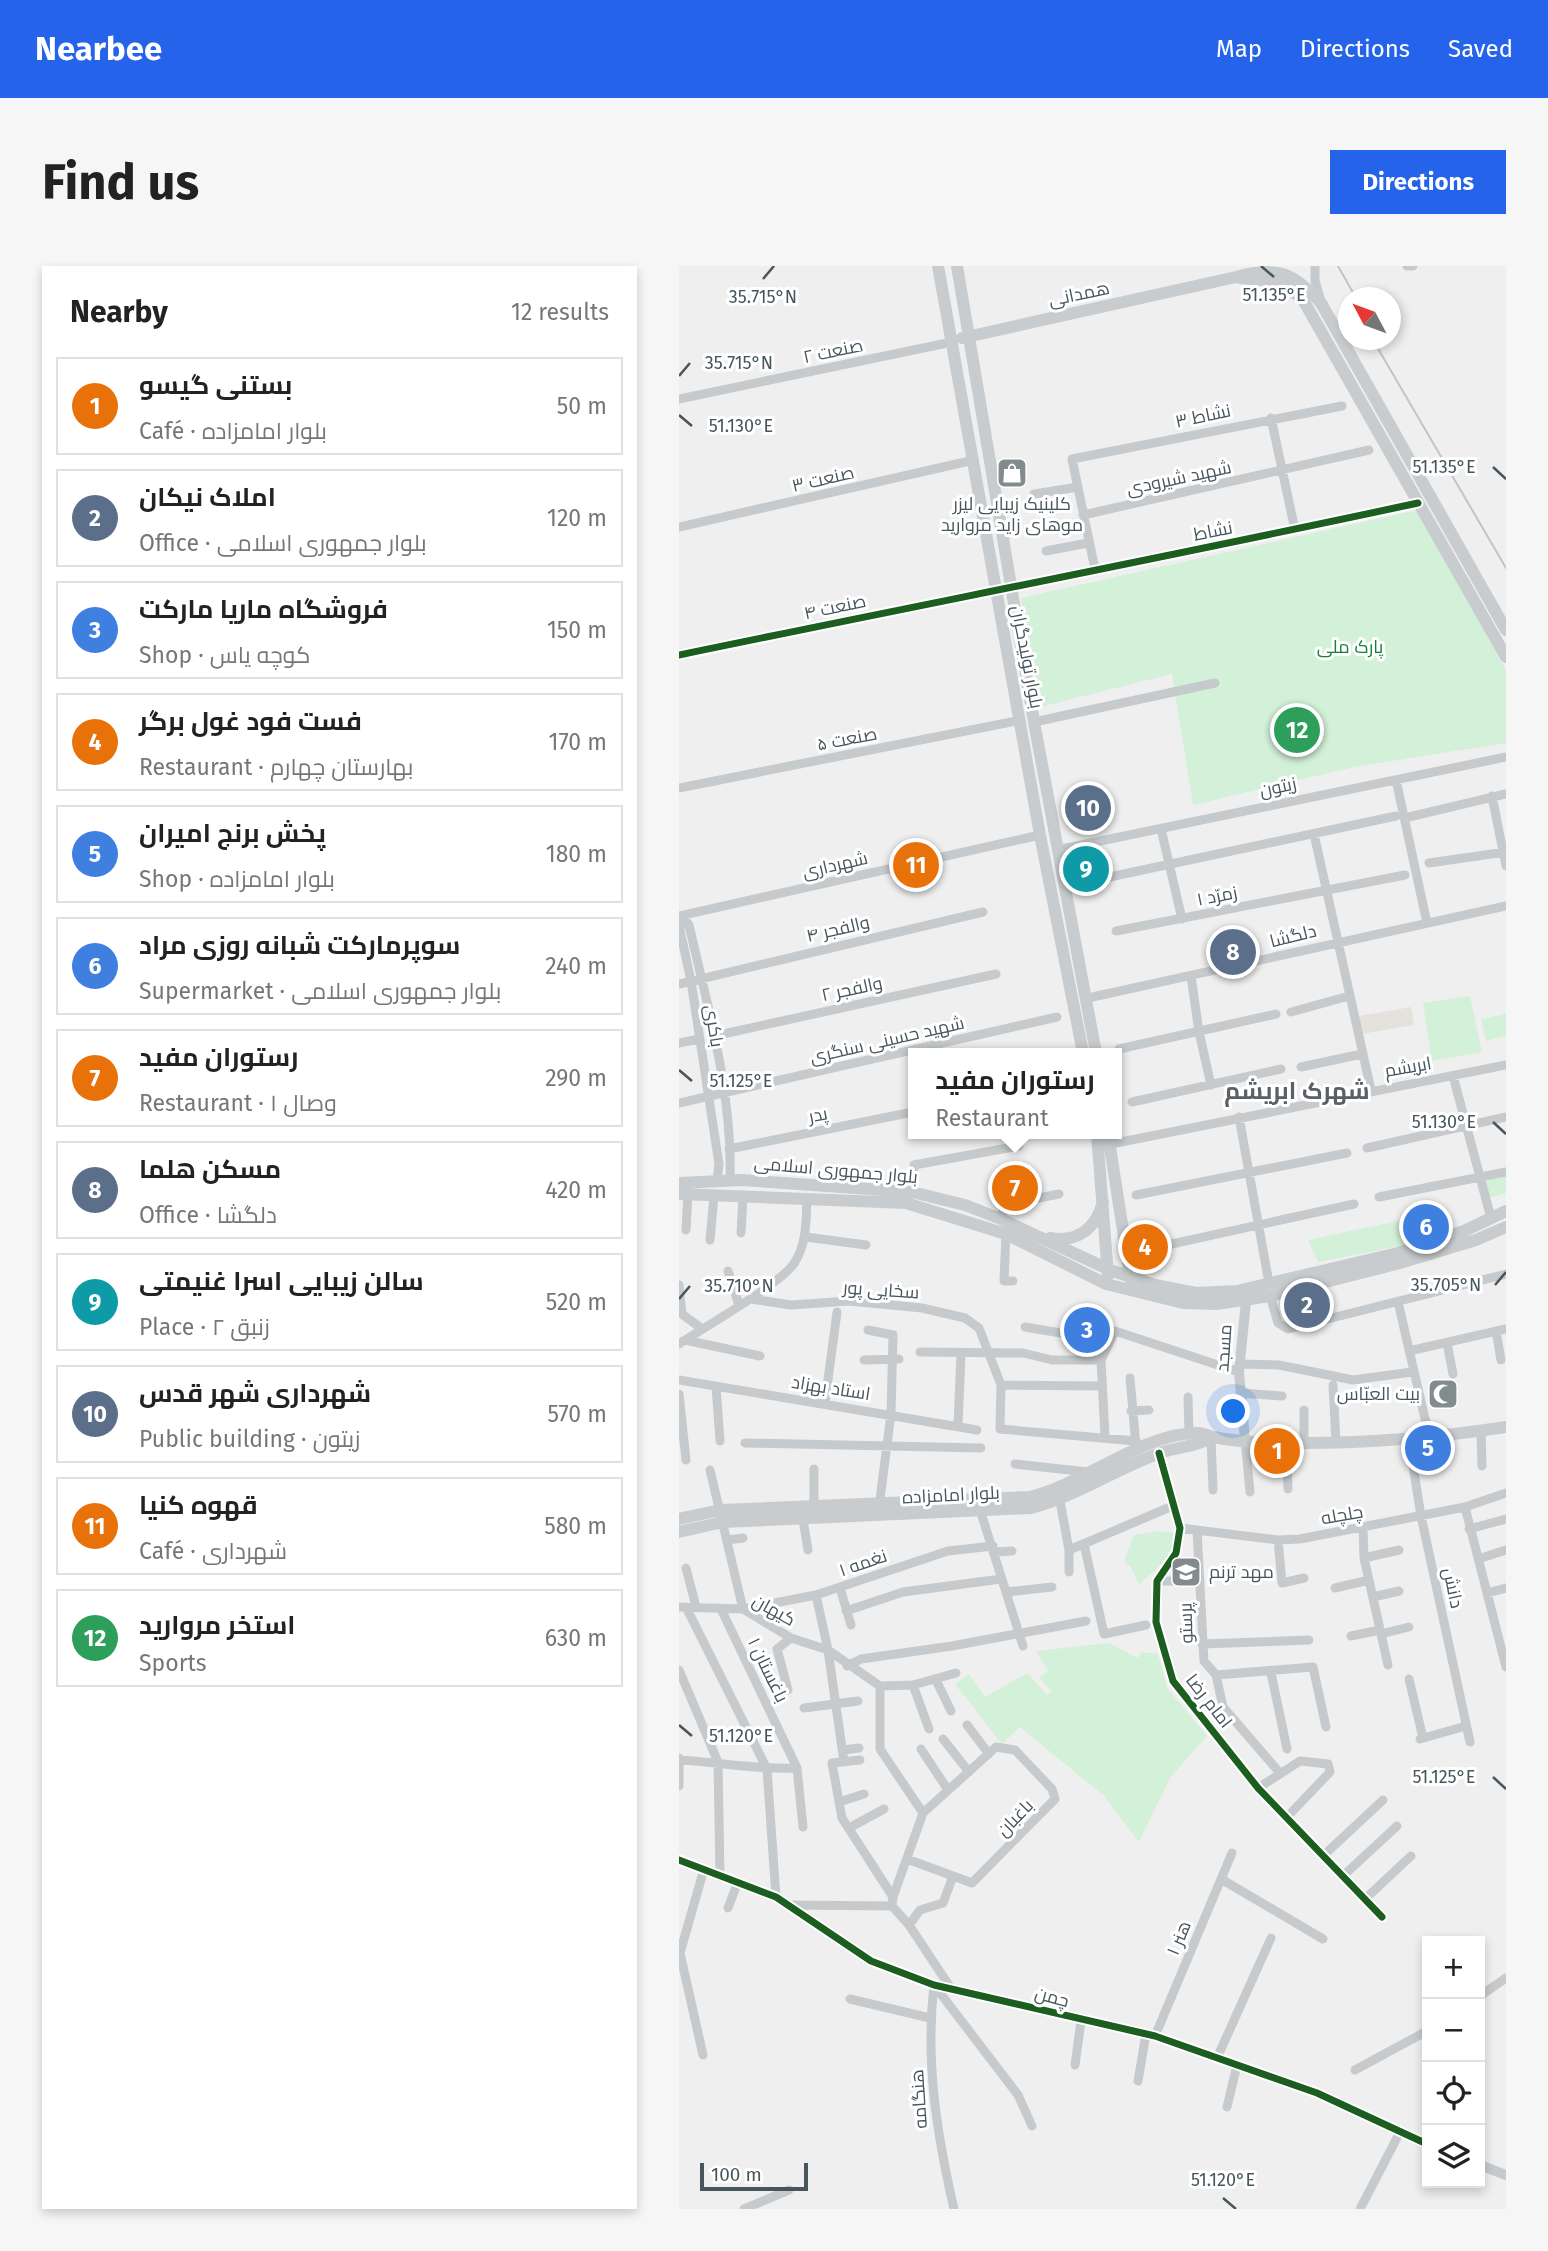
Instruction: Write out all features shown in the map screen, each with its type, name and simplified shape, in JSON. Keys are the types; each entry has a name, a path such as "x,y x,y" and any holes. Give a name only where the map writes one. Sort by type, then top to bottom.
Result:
{"main road":[{"name":"بلوار تولیدگران","path":"938,266 996,589 1057,850 1088,998 1095,1048"},
{"name":"بلوار تولیدگران","path":"957,266 988,459 1013,585 1040,835 1082,1048"},
{"path":"1236,277 1270,266 1297,278 1321,303 1506,630"},
{"name":"همدانی","path":"952,342 1236,277"},
{"path":"1236,277 1276,282 1301,298 1506,657"},
{"path":"1350,385 1363,378"},
{"path":"1103,1140 1104,1198 1110,1270 1106,1284"},
{"path":"1103,1140 1132,1277 1130,1292"},
{"path":"729,1181 743,1198"},
{"name":"بلوار جمهوری اسلامی","path":"682,1190 729,1181 912,1192 965,1205 1110,1270 1132,1277 1196,1293 1270,1290"},
{"name":"بلوار جمهوری اسلامی","path":"682,1190 743,1198 906,1203 1006,1234 1106,1284 1183,1303 1246,1301 1270,1290 1476,1240 1506,1227"},
{"path":"1035,1235 1065,1240 1084,1234 1100,1213 1104,1198"},
{"name":"بلوار جمهوری اسلامی","path":"1399,1258 1506,1211"},
{"name":"بلوار امامزاده","path":"679,1519 814,1505 1030,1497 1057,1490 1093,1473 1136,1445 1201,1432 1211,1437 1245,1440 1336,1443 1409,1440 1506,1427"},
{"name":"بلوار امامزاده","path":"679,1532 722,1516 803,1520 981,1513 1031,1508 1060,1501 1160,1453 1203,1442 1211,1437"}],"street":[{"path":"1315,266 1315,281 1321,303"},
{"path":"1407,266 1413,266"},
{"name":"صنعت ۲","path":"679,399 952,342"},
{"name":"نشاط ۳","path":"1078,487 1072,459 1342,406"},
{"path":"1272,418 1295,530"},
{"name":"شهید شیرودی","path":"1083,515 1369,450"},
{"path":"974,460 988,459"},
{"name":"صنعت ۳","path":"679,527 974,460"},
{"path":"1034,494 1078,487 1095,569"},
{"name":"نشاط","path":"1013,585 1418,503"},
{"path":"1046,551 1088,543"},
{"name":"صنعت ۴","path":"679,655 1013,585"},
{"name":"صنعت ۵","path":"679,788 1216,683"},
{"name":"زیتون","path":"1057,850 1506,757"},
{"path":"1396,780 1427,923"},
{"path":"1409,817 1506,794"},
{"path":"1492,796 1506,866"},
{"path":"1105,878 1396,816"},
{"path":"1161,829 1182,919"},
{"path":"1314,834 1324,890 1371,1090"},
{"name":"شهرداری","path":"680,916 1040,835"},
{"path":"1429,863 1504,852"},
{"name":"زمرّد ۱","path":"1116,931 1405,875"},
{"name":"دلگشا","path":"1088,998 1336,941 1506,906"},
{"name":"والفجر ۴","path":"679,984 983,912"},
{"name":"باکری","path":"680,916 680,930 696,979 699,1039 719,1164 729,1181"},
{"name":"والفجر ۲","path":"714,1036 996,974"},
{"path":"1191,976 1199,1032 1211,1085"},
{"path":"696,979 714,1036 730,1149 729,1181"},
{"path":"1291,1012 1349,996"},
{"path":"1122,1048 1276,1014"},
{"name":"شهید حسینی سنگری","path":"923,1048 1057,1017"},
{"path":"679,1043 699,1039"},
{"name":"شهید حسینی سنگری","path":"679,1103 908,1051"},
{"path":"1301,1067 1362,1054"},
{"name":"ابریشم","path":"1122,1137 1506,1065"},
{"path":"1132,1102 1281,1069"},
{"path":"1453,1076 1491,1217"},
{"name":"پدر","path":"730,1149 908,1113"},
{"path":"1239,1117 1270,1290 1279,1323 1288,1329 1506,1274"},
{"path":"1367,1149 1506,1117"},
{"path":"912,1192 914,1165 1019,1146"},
{"path":"1136,1195 1347,1153"},
{"path":"719,1164 725,1168 730,1164"},
{"path":"1379,1197 1506,1172"},
{"path":"682,1190 686,1230"},
{"path":"1001,1219 1004,1205 1059,1194"},
{"path":"710,1240 714,1196"},
{"path":"741,1233 743,1198"},
{"path":"682,1342 751,1299 794,1265 806,1237 807,1198"},
{"path":"1158,1247 1354,1204"},
{"path":"1006,1234 1004,1281 1013,1280"},
{"path":"806,1237 866,1245"},
{"path":"728,1271 739,1306"},
{"path":"679,1285 680,1313 701,1328"},
{"name":"سخایی پور","path":"751,1299 791,1304 849,1301 922,1308 965,1318 979,1328 1001,1385"},
{"name":"مسجد","path":"1245,1440 1239,1368 1246,1301"},
{"path":"1398,1302 1412,1372 1429,1436"},
{"path":"825,1402 837,1312"},
{"path":"1025,1327 1109,1341"},
{"path":"868,1330 893,1335 896,1359 879,1516"},
{"path":"1409,1351 1501,1330 1501,1360"},
{"path":"1105,1436 1101,1360 1115,1331 1239,1368 1279,1365 1353,1380 1412,1372"},
{"path":"682,1342 760,1356"},
{"path":"1447,1343 1453,1374"},
{"path":"920,1352 1023,1353 1052,1360 1101,1360"},
{"path":"958,1426 961,1354"},
{"path":"864,1360 896,1359"},
{"path":"1101,1386 1001,1385 1000,1429 1105,1436 1136,1445 1129,1378"},
{"name":"استاد بهزاد","path":"679,1380 825,1402 977,1430"},
{"path":"1333,1385 1336,1443"},
{"path":"716,1387 720,1441"},
{"path":"1240,1393 1282,1396"},
{"path":"679,1394 686,1460"},
{"path":"1188,1397 1189,1434"},
{"path":"1131,1411 1149,1410"},
{"path":"1304,1410 1304,1443"},
{"path":"1481,1431 1482,1466"},
{"path":"1211,1437 1213,1490"},
{"path":"1245,1440 1250,1492"},
{"name":"دانش","path":"1409,1440 1469,1742"},
{"path":"745,1443 981,1448"},
{"path":"1286,1443 1288,1489"},
{"path":"1157,1581 1176,1553 1181,1528 1160,1453"},
{"path":"1015,1464 1093,1473"},
{"path":"814,1469 814,1505"},
{"path":"710,1470 743,1609"},
{"name":"چلچله","path":"1181,1528 1278,1540 1363,1528 1422,1516 1465,1507 1506,1493"},
{"path":"1060,1501 1069,1550 1069,1572"},
{"path":"1069,1550 1175,1505"},
{"path":"1465,1507 1487,1593 1502,1635 1506,1667"},
{"path":"981,1513 1023,1646"},
{"path":"1469,1529 1506,1519"},
{"path":"803,1520 808,1550"},
{"path":"1363,1528 1364,1558 1388,1665"},
{"name":"پرستو","path":"1197,1530 1204,1661 1216,1675 1223,1707 1279,1772"},
{"path":"727,1540 743,1538"},
{"path":"1278,1540 1282,1583 1304,1578"},
{"path":"1084,1544 1104,1634 1146,1625"},
{"path":"1364,1558 1399,1550"},
{"path":"1478,1559 1506,1550"},
{"name":"نغمه ۱","path":"743,1609 816,1595 948,1551 1012,1551"},
{"path":"686,1568 687,1607 767,1769 776,1897"},
{"path":"846,1611 903,1592 1002,1579"},
{"path":"1335,1588 1369,1580"},
{"path":"1157,1581 1200,1581"},
{"name":"امام رضا","path":"1157,1581 1156,1622 1173,1681 1258,1788 1382,1917"},
{"path":"1006,1592 1052,1587"},
{"path":"840,1588 851,1625"},
{"path":"1487,1593 1506,1588"},
{"path":"1373,1597 1399,1591"},
{"path":"816,1595 828,1650 844,1762"},
{"name":"کیهان","path":"687,1607 743,1609 791,1638 828,1650 847,1666 880,1686"},
{"name":"باغستان ۱","path":"721,1609 797,1768 803,1827"},
{"path":"847,1666 861,1659 1086,1621"},
{"path":"1351,1636 1409,1627"},
{"path":"787,1690 777,1649 791,1638"},
{"path":"1202,1644 1309,1640"},
{"path":"1216,1675 1271,1673 1313,1667 1326,1727"},
{"path":"679,1670 718,1762 720,1877"},
{"path":"923,1813 880,1749 880,1686 913,1685 956,1673"},
{"path":"1271,1673 1287,1749"},
{"path":"1409,1679 1421,1738 1466,1726"},
{"path":"936,1680 951,1711"},
{"path":"913,1685 929,1729"},
{"path":"803,1709 858,1701"},
{"path":"893,1902 923,1813 989,1754 968,1725"},
{"path":"943,1739 969,1772"},
{"name":"باغبان","path":"907,1859 972,1883 1055,1798 1052,1788 1015,1750 996,1747 989,1754"},
{"path":"843,1750 859,1748"},
{"path":"921,1749 948,1790"},
{"path":"679,1786 679,1759 767,1769 797,1768"},
{"path":"860,1760 832,1763 842,1818 893,1902 950,1987"},
{"path":"1258,1788 1279,1772 1303,1761 1328,1764 1331,1769 1286,1817"},
{"path":"839,1802 864,1794"},
{"path":"1323,1856 1383,1800"},
{"path":"849,1828 884,1809"},
{"path":"1343,1876 1397,1826"},
{"name":"هنر ۱","path":"1138,2081 1150,2035 1232,1853"},
{"path":"1365,1899 1411,1856"},
{"name":"چمن","path":"679,1860 776,1897 871,1961 934,1985 1150,2035 1317,2094 1422,2142"},
{"path":"703,2055 680,1953 704,1869"},
{"path":"909,1925 920,1910 943,1903 953,1876"},
{"path":"1221,1879 1323,1939"},
{"path":"728,1908 737,1884"},
{"path":"788,1905 893,1902"},
{"path":"1217,2058 1271,1938"},
{"path":"1485,1993 1506,1978"},
{"path":"934,1985 1018,2095 1032,2126"},
{"name":"هنگامه","path":"934,1985 930,2018 938,2142 954,2209"},
{"path":"851,1999 930,2018"},
{"path":"1075,2065 1081,2021"},
{"path":"1355,2070 1422,2034"},
{"path":"1227,2107 1237,2065"},
{"path":"1360,2209 1400,2132"},
{"path":"1485,2167 1506,2175"},
{"path":"744,2209 789,2190"}],"shaded area":[{"path":"1411,1007 1414,1025 1362,1034 1359,1016"}],"green space":[{"name":"پارک ملی","path":"1417,510 1506,670 1506,743 1354,767 1193,805 1172,674 1040,707 1021,598"},
{"path":"1470,996 1482,1052 1432,1061 1423,1003"},
{"path":"1506,1014 1506,1036 1486,1041 1481,1019"},
{"path":"1506,1176 1506,1193 1489,1198 1485,1181"},
{"path":"1412,1218 1420,1242 1318,1262 1308,1240"},
{"path":"1158,1531 1174,1533 1171,1549 1163,1562 1139,1584 1131,1567 1124,1561 1134,1535"},
{"path":"1109,1643 1137,1658 1142,1652 1158,1654 1167,1688 1207,1736 1170,1778 1139,1842 1104,1796 1020,1727 1002,1744 955,1684 969,1674 985,1697 1027,1673 1047,1695 1051,1691 1039,1678 1048,1670 1036,1651"}],"water":[{"path":"1307,707 1315,746 1288,750 1279,714"}],"railway":[{"path":"1338,266 1350,287"},
{"path":"1379,350 1506,568"}],"cycle path":[{"path":"679,655 1418,503"},
{"path":"1159,1453 1180,1528 1176,1553 1157,1581 1156,1622 1173,1681 1258,1788 1382,1917"},
{"path":"679,1860 776,1897 871,1961 934,1985 1155,2036 1317,2093 1422,2142"}],"place":[{"name":"کلینیک زیبایی لیزر موهای زاید مروارید","path":"1012,473"},
{"name":"استخر مروارید","path":"1297,730"},
{"name":"شهرداری شهر قدس","path":"1088,808"},
{"name":"قهوه کنیا","path":"916,865"},
{"name":"سالن زیبایی اسرا غنیمتی","path":"1086,869"},
{"name":"مسکن هلما","path":"1233,952"},
{"name":"رستوران مفید","path":"1015,1188"},
{"name":"سوپرمارکت شبانه روزی مراد","path":"1426,1227"},
{"name":"فست فود غول برگر","path":"1145,1247"},
{"name":"املاک نیکان","path":"1307,1305"},
{"name":"فروشگاه ماریا مارکت","path":"1087,1330"},
{"name":"بیت العبّاس","path":"1443,1394"},
{"name":"پخش برنج امیران","path":"1428,1448"},
{"name":"بستنی گیسو","path":"1277,1451"},
{"name":"مهد ترنم","path":"1186,1572"}],"district":[{"name":"شهرک ابریشم","path":"1297,1091"}]}
